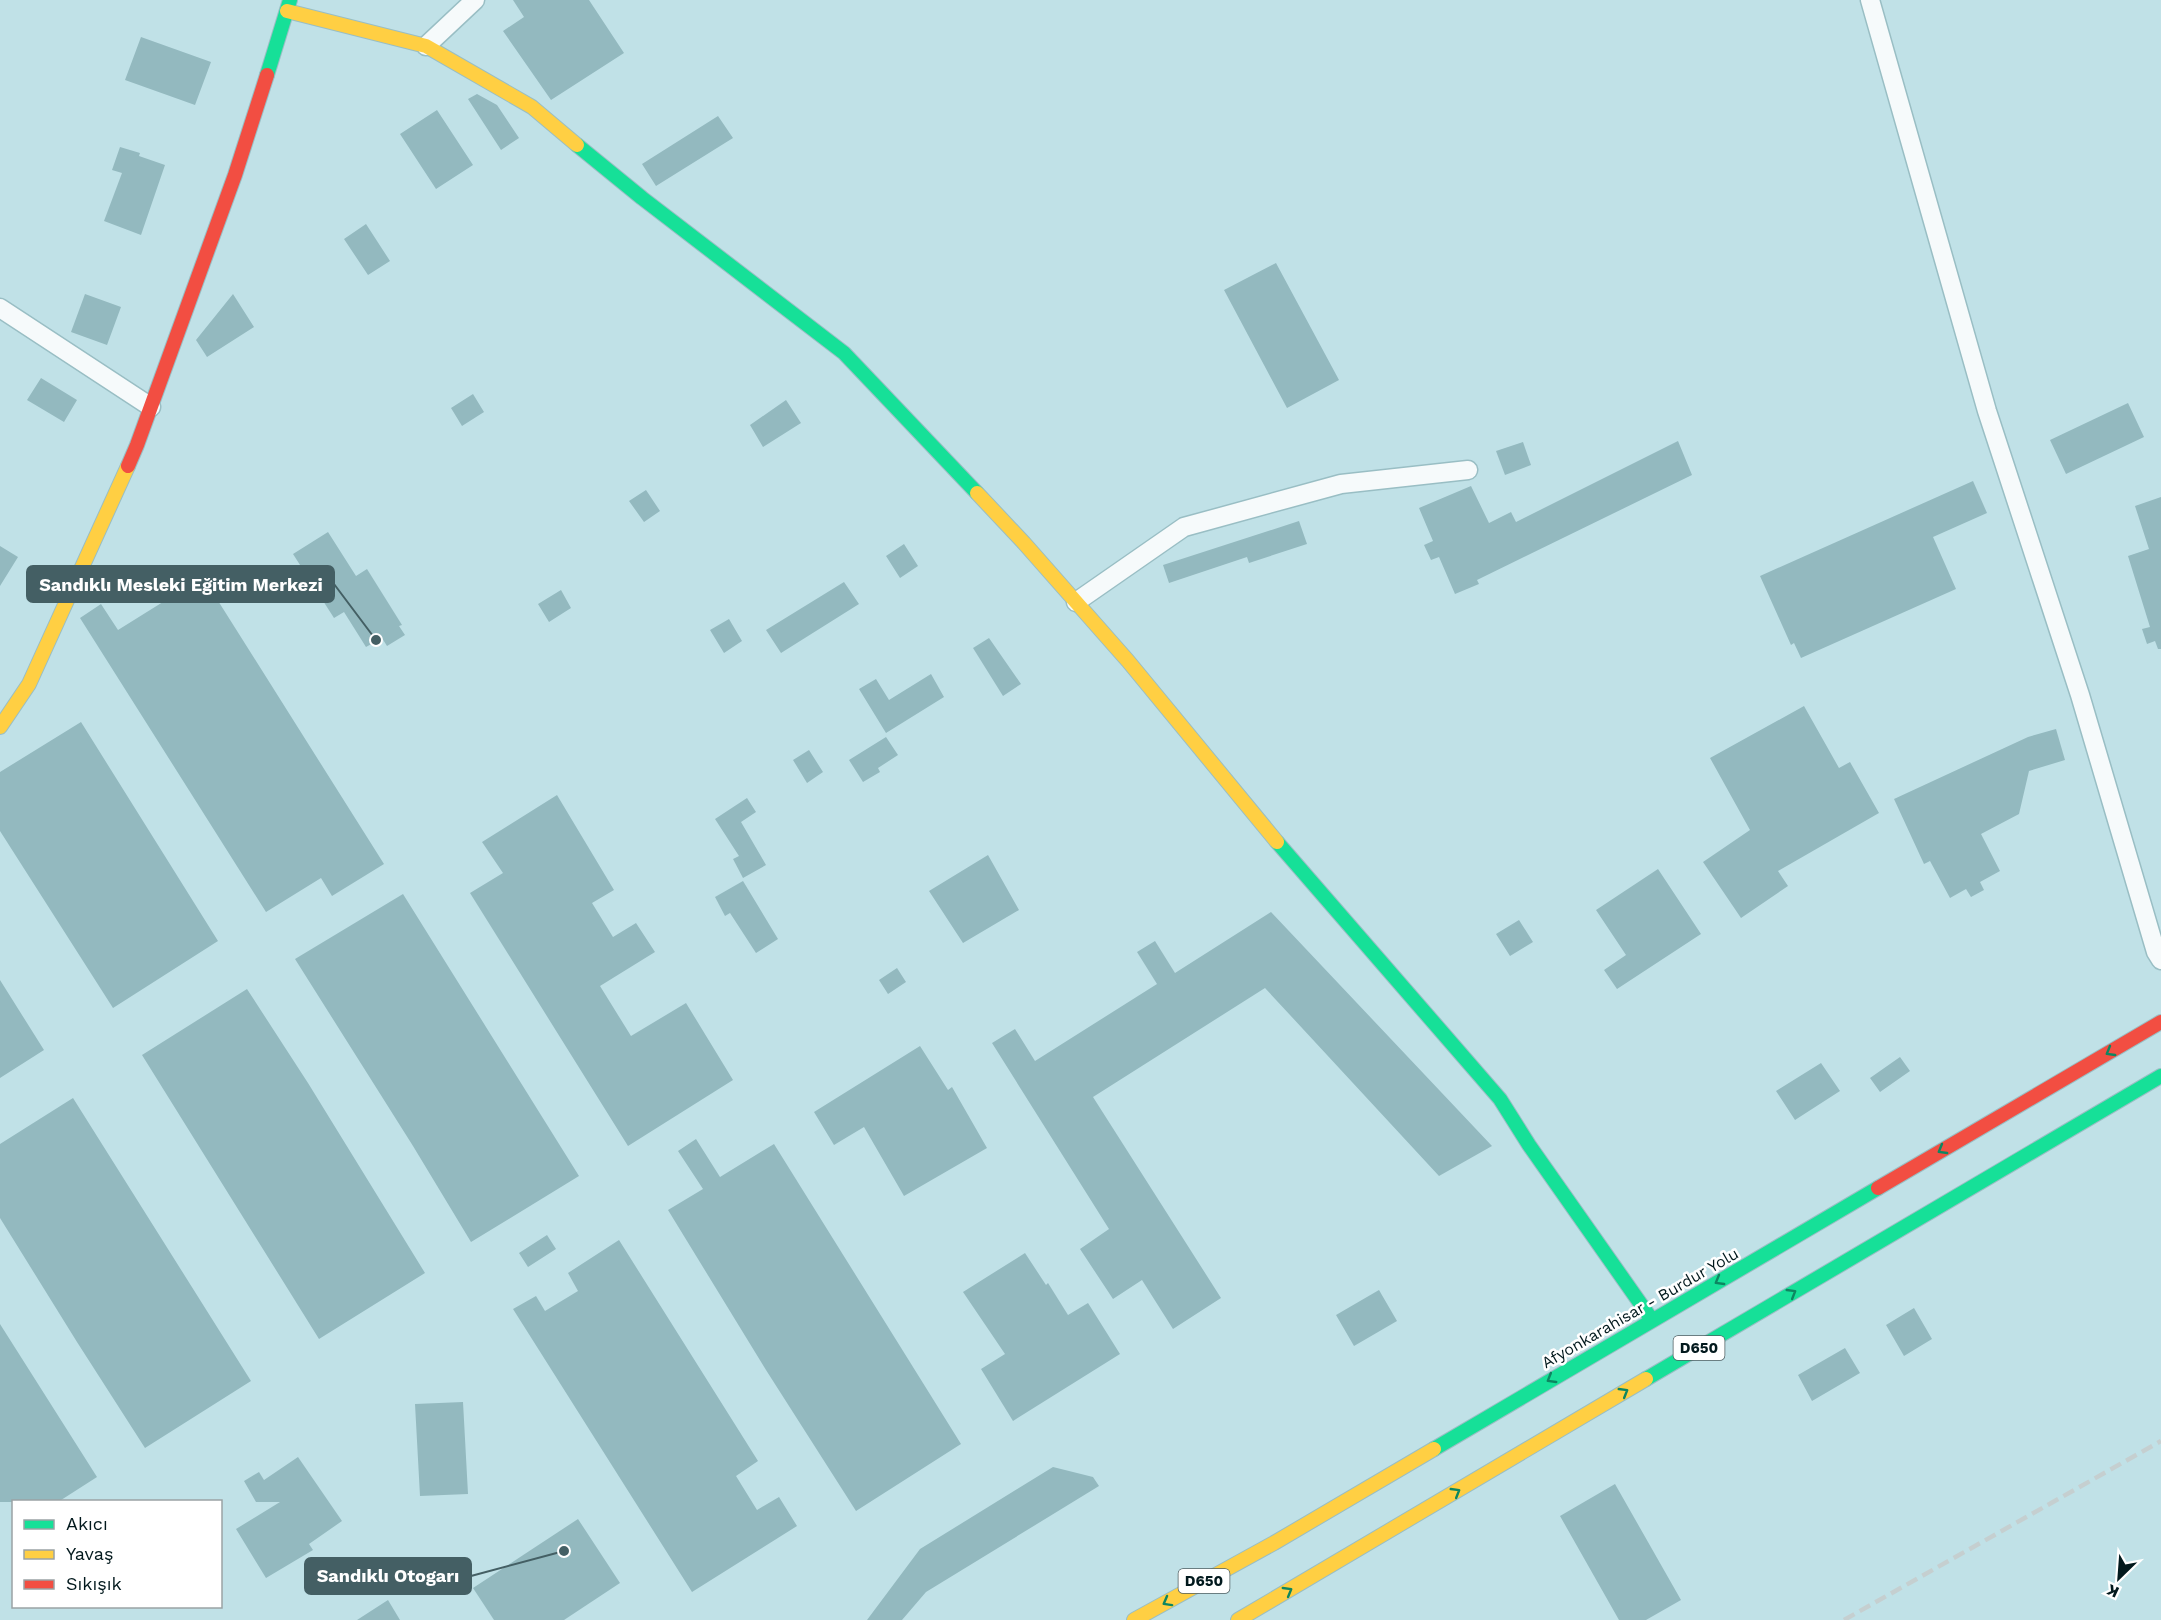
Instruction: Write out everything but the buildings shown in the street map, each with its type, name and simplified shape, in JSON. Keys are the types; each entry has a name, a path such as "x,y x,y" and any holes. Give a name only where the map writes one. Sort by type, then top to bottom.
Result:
{"main road":[{"path":"0,727 29,684 138,445 235,175 289,6 426,46 532,107 642,198 844,353 1024,543 1128,661 1252,813 1500,1099 1652,1320"},
{"name":"Afyonkarahisar - Burdur Yolu","path":"1134,1620 1274,1543 2161,1022"},
{"name":"D650","path":"1238,1620 2161,1076"}],"street":[{"path":"426,46 475,0"},
{"path":"1870,0 1987,411 2080,695 2156,952 2161,960"},
{"path":"0,308 151,407"},
{"path":"1076,602 1184,526 1341,484 1468,471"}],"railway":[{"path":"1844,1620 2161,1441"}],"traffic: fast":[{"path":"267,75 290,0"},
{"path":"577,145 642,198 844,353 977,493"},
{"path":"1277,842 1500,1099 1529,1145 1652,1320"},
{"path":"1646,1379 2161,1076"},
{"path":"1434,1449 1878,1188"}],"traffic: slow":[{"path":"287,11 426,46 532,107 577,145"},
{"path":"0,727 29,684 128,466"},
{"path":"977,493 1128,661 1277,842"},
{"path":"1238,1620 1646,1379"},
{"path":"1134,1620 1274,1543 1434,1449"}],"traffic: jam":[{"path":"128,466 235,175 267,75"},
{"path":"1878,1188 2161,1022"}],"place":[{"name":"Sandıklı Mesleki Eğitim Merkezi","path":"376,640"},
{"name":"Sandıklı Otogarı","path":"564,1551"}]}
